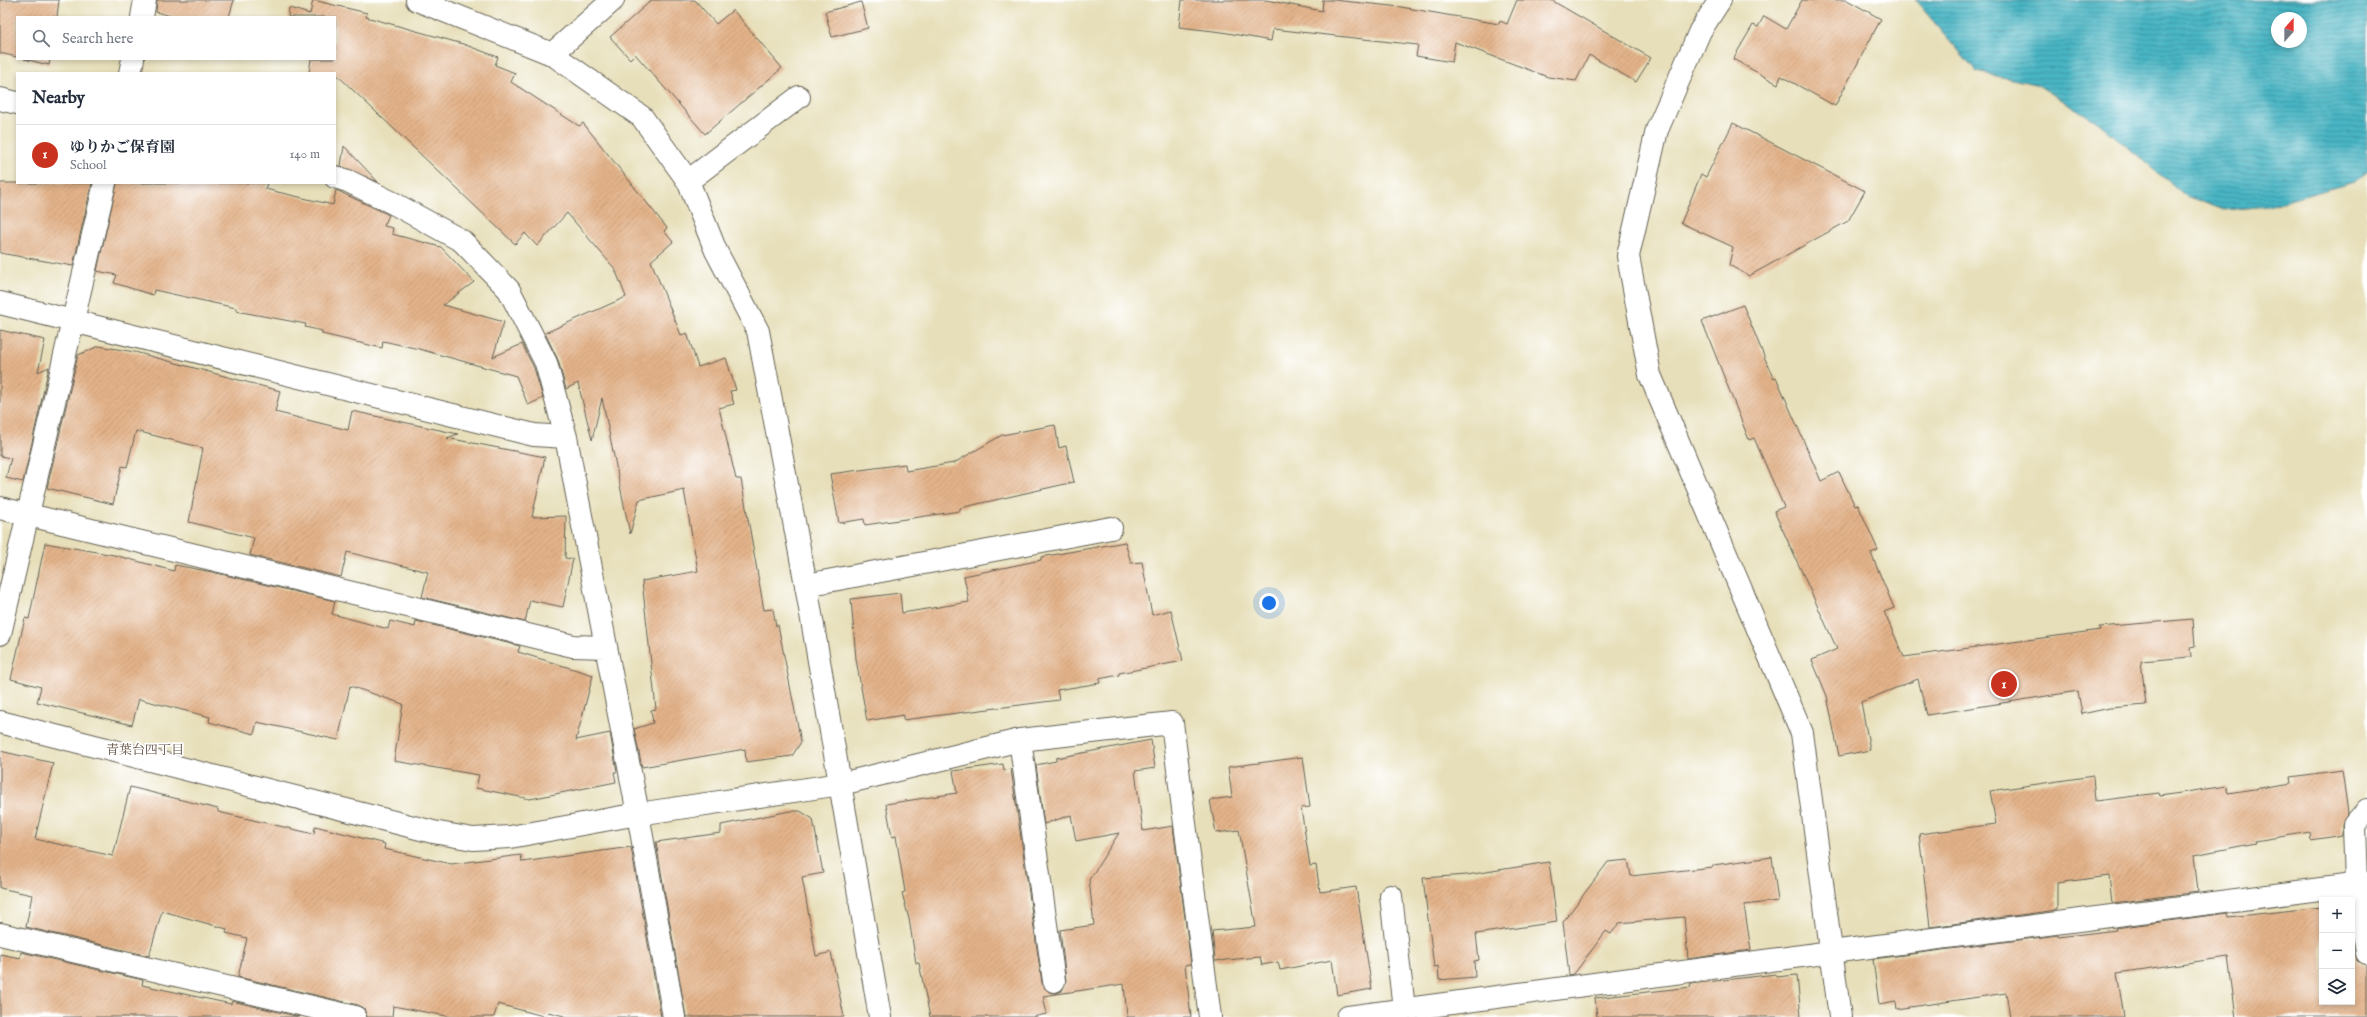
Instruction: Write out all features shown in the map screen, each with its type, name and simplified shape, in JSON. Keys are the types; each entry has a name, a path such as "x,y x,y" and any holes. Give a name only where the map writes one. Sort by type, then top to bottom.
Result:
{"street":[{"path":"142,16 145,0"},
{"path":"416,0 552,54 642,117 688,181 716,251 758,330 806,585 880,1017"},
{"path":"552,54 613,0"},
{"path":"1720,0 1700,31 1657,130 1628,256 1650,375 1802,733 1840,1017"},
{"path":"130,72 133,60"},
{"path":"688,181 799,97"},
{"path":"0,99 16,103"},
{"path":"336,177 348,180 462,241 509,290 546,363 566,437 638,814 674,1017"},
{"path":"0,634 105,184"},
{"path":"0,303 74,320 534,435 566,437"},
{"path":"0,508 573,646 605,647"},
{"path":"806,585 1111,528"},
{"path":"0,722 425,830 473,839 510,837 638,814 841,784 1020,740 1172,723 1210,1017"},
{"path":"1020,740 1054,981"},
{"path":"2367,810 2354,825 2367,953"},
{"path":"1348,1017 1831,952 2361,884"},
{"path":"1391,896 1404,1009"},
{"path":"0,934 355,1017"}],"water":[{"path":"1915,0 2367,0 2367,171 2354,182 2268,206 2224,210 2186,196 2099,123 2036,84 1977,72"}],"building":[{"path":"0,0 59,0 57,16 16,16 16,57 0,53"},
{"path":"157,0 234,0 229,16 170,16 156,12"},
{"path":"313,0 367,13 366,17 463,44 498,57 495,65 515,73 511,82 579,126 583,123 667,228 664,231 673,242 651,261 681,335 687,333 698,367 726,358 736,390 730,391 734,404 719,408 736,479 741,479 764,610 773,609 776,626 778,625 801,742 792,756 746,762 745,749 642,767 634,729 653,723 651,710 656,709 642,581 698,571 684,490 639,500 630,534 602,398 592,440 578,383 566,389 558,360 545,333 626,297 615,269 567,213 537,246 525,233 515,244 336,74 336,72 309,72 311,60 336,60 336,16 288,16 289,8 310,14"},
{"path":"652,0 695,0 716,24 733,10 782,68 705,134 635,54 630,59 610,37"},
{"path":"1182,0 1266,0 1322,11 1323,0 1333,0 1401,7 1499,24 1500,21 1507,24 1517,0 1551,0 1651,58 1636,82 1589,55 1576,81 1548,77 1455,42 1452,62 1416,56 1418,45 1273,29 1271,41 1222,32 1179,27"},
{"path":"1802,0 1847,0 1881,19 1835,106 1781,76 1778,84 1733,59 1753,25 1758,27 1764,16 1786,29"},
{"path":"861,2 868,28 832,37 825,12"},
{"path":"28,60 50,60 49,65"},
{"path":"1733,123 1865,191 1848,221 1749,276 1729,265 1733,247 1681,223 1701,174 1706,177"},
{"path":"344,146 378,182 341,166"},
{"path":"0,183 92,184 73,266 0,253"},
{"path":"117,184 267,184 265,189 333,205 336,190 389,215 384,226 393,228 392,234 441,247 474,282 443,305 504,322 493,357 522,344 534,368 543,398 528,405 516,376 419,349 383,341 382,348 322,334 322,331 305,327 306,324 236,311 236,308 154,290 153,295 114,283 117,275 97,271"},
{"path":"1743,305 1773,378 1776,377 1821,481 1839,472 1855,506 1858,505 1878,550 1871,553 1894,608 1884,612 1904,657 2100,630 2099,627 2193,619 2195,646 2190,647 2191,657 2141,661 2146,705 2110,708 2082,714 2078,691 1927,715 1918,679 1861,702 1870,750 1839,756 1827,696 1812,660 1837,649 1774,511 1784,507 1754,438 1749,440 1702,321"},
{"path":"0,330 45,340 38,372 49,367 23,482 6,478 11,458 0,456"},
{"path":"99,346 135,352 280,391 275,412 348,430 352,411 458,434 447,438 545,457 532,517 566,516 565,558 573,559 563,607 530,600 525,622 422,597 428,572 347,552 341,577 250,555 254,538 189,522 203,448 136,431 127,467 122,466 113,504 47,488 78,355"},
{"path":"1055,425 1059,448 1066,446 1074,482 960,508 960,511 865,525 864,519 839,523 830,474 905,464 906,471 954,463 1002,435"},
{"path":"1125,542 1131,563 1142,562 1152,615 1171,610 1183,661 1119,673 1119,675 1099,679 1100,683 1057,690 1059,700 903,720 903,715 867,721 856,659 851,599 900,593 902,613 969,602 964,576 1041,560 1041,557"},
{"path":"45,543 114,555 174,571 175,565 212,572 335,601 332,614 388,629 390,621 415,627 416,621 520,646 518,652 593,675 576,740 610,733 617,772 614,772 616,782 530,799 476,788 479,775 394,761 403,704 350,686 338,740 257,722 254,734 209,722 210,717 139,699 132,725 37,702 41,687 11,679 25,618 29,619"},
{"path":"1151,740 1155,768 1135,771 1143,831 1173,826 1191,964 1185,965 1191,1017 1127,1017 1124,984 1043,996 1047,1014 1032,1017 930,1017 919,963 916,963 909,919 902,893 905,892 896,836 892,837 886,804 957,793 953,771 1003,764 1004,770 1011,769 1042,983 1049,992 1056,993 1062,991 1066,980 1060,930 1094,925 1089,880 1119,833 1076,841 1071,815 1044,824 1036,765 1056,761 1056,758"},
{"path":"0,751 53,763 35,839 113,856 130,787 218,809 218,812 314,834 315,826 385,844 384,849 451,864 521,855 522,862 631,847 661,1017 568,1017 548,1012 547,1017 498,1004 494,1017 452,1017 393,1006 392,1017 367,1017 364,1008 358,1005 238,977 247,938 226,933 227,929 162,911 149,956 26,927 32,895 0,888"},
{"path":"1303,757 1310,807 1301,808 1310,866 1316,865 1320,892 1356,887 1372,989 1337,995 1332,960 1280,970 1278,962 1262,965 1260,957 1215,961 1212,931 1256,927 1239,830 1216,833 1210,800 1232,797 1228,767"},
{"path":"2342,770 2348,813 2342,825 2342,835 2311,840 2310,832 2255,841 2256,843 2194,855 2198,892 2112,903 2109,876 2057,883 2057,910 1930,927 1919,834 1996,824 1990,791 2093,776 2095,801 2159,793 2160,796 2226,786 2228,793 2292,783 2291,777"},
{"path":"790,811 800,811 813,819 823,873 802,877 816,956 831,952 844,1017 686,1017 656,842 721,833 721,825"},
{"path":"1772,857 1778,901 1744,905 1751,950 1688,959 1684,917 1619,923 1611,934 1606,931 1574,974 1569,975 1563,922 1608,862 1628,860 1631,876 1713,867 1713,865"},
{"path":"1549,862 1557,922 1476,934 1479,960 1474,961 1475,977 1439,980 1438,966 1434,967 1423,878 1467,875"},
{"path":"2319,907 2319,1005 2355,1005 2355,952 2357,961 2367,965 2367,1017 2236,1017 2228,957 2117,973 2124,1017 2010,1017 2006,993 1897,1009 1896,1002 1879,1005 1873,959 2058,935 2058,937 2116,930 2115,928 2228,913 2229,917"},
{"path":"21,952 143,980 142,985 231,1004 232,1001 300,1017 0,1017 0,954 20,958"},
{"path":"1776,974 1776,977 1797,975 1801,1017 1597,1017 1595,998 1691,987 1690,984"}],"place":[{"name":"ゆりかご保育園","path":"2004,684"}],"district":[{"name":"青葉台四丁目","path":"145,750"}]}
